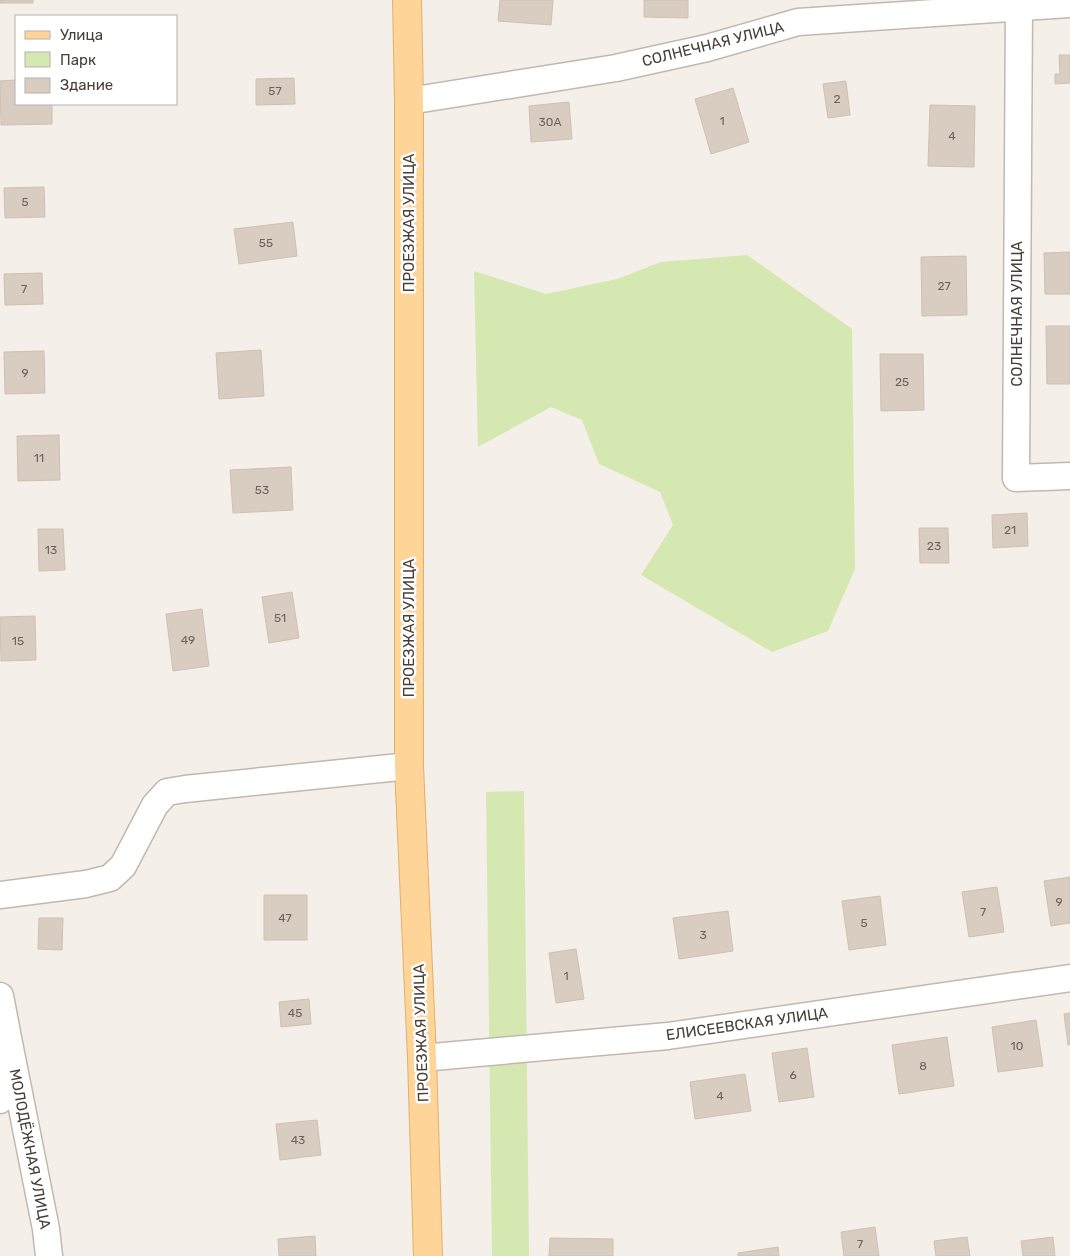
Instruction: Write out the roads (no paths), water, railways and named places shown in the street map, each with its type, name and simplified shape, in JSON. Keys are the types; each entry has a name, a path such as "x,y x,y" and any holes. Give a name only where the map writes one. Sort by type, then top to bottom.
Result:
{"main road":[{"name":"ПРОЕЗЖАЯ УЛИЦА","path":"407,0 409,101 409,766 422,1058 428,1256"}],"street":[{"name":"СОЛНЕЧНАЯ УЛИЦА","path":"409,101 616,68 707,48 798,22 831,10 1070,4"},
{"name":"СОЛНЕЧНАЯ УЛИЦА","path":"1019,6 1016,478 1070,476"},
{"path":"0,895 86,884 110,878 123,866 155,805 167,792 409,766"},
{"name":"ЕЛИСЕЕВСКАЯ УЛИЦА","path":"422,1058 668,1036 1070,978"},
{"name":"МОЛОДЁЖНАЯ УЛИЦА","path":"0,996 46,1229 49,1256"},
{"path":"0,1100 10,1043"}]}
